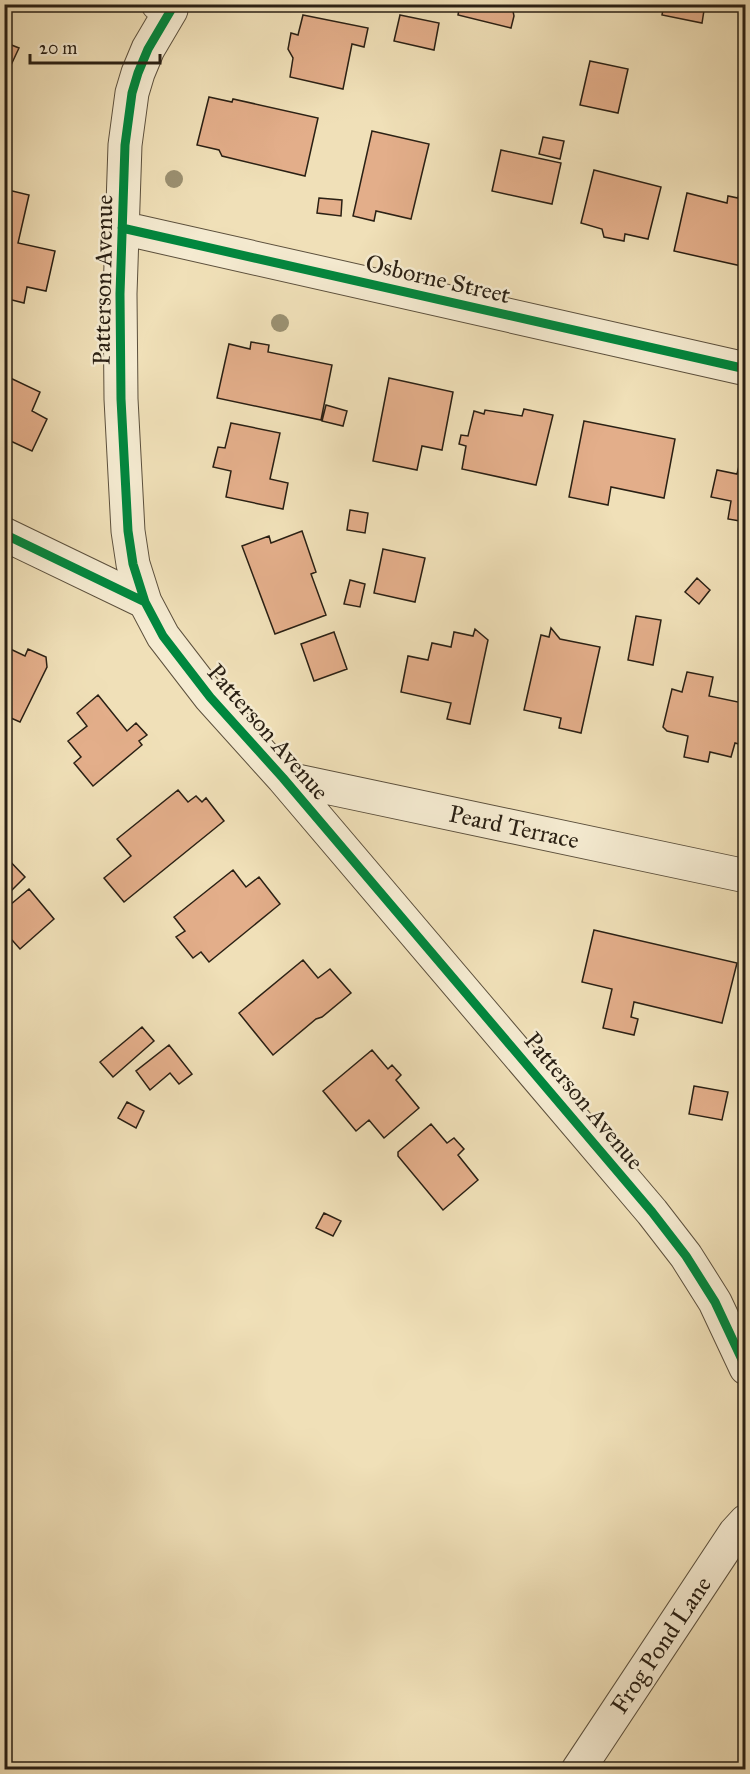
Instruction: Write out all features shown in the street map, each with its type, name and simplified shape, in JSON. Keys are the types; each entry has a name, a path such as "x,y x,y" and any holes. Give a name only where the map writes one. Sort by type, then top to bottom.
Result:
{"street":[{"name":"Patterson Avenue","path":"168,6 138,73 132,93 125,145 120,294 121,399 128,531 133,564 145,602 163,636 203,688 283,778 652,1212 686,1256 714,1302 746,1368"},
{"name":"Osborne Street","path":"122,228 746,369"},
{"path":"4,534 145,602"},
{"name":"Peard Terrace","path":"283,778 746,876"},
{"name":"Frog Pond Lane","path":"578,1770 735,1533 746,1521"}],"building":[{"path":"460,4 506,4 505,9 513,11 511,28 458,15"},
{"path":"664,4 705,4 702,23 662,15"},
{"path":"303,15 368,28 364,47 352,44 343,89 290,77 293,58 288,49 291,33 298,35"},
{"path":"400,15 439,23 434,50 394,41"},
{"path":"4,42 19,48 4,80"},
{"path":"590,61 628,69 618,113 580,105"},
{"path":"209,97 232,102 233,99 318,118 305,176 222,156 219,150 197,145"},
{"path":"372,131 429,144 411,219 376,211 374,221 353,216"},
{"path":"543,137 564,141 560,159 539,154"},
{"path":"501,150 561,163 552,204 492,191"},
{"path":"594,170 661,187 648,239 625,234 624,241 604,237 602,229 581,223"},
{"path":"4,189 29,195 18,243 55,251 46,291 27,287 24,303 4,298"},
{"path":"740,190 746,191 746,267 674,251 687,193 727,203 728,196 738,198"},
{"path":"319,198 342,200 341,216 317,213"},
{"path":"251,342 269,345 268,352 332,365 321,420 217,398 229,344 250,349"},
{"path":"4,375 40,392 32,411 47,419 32,451 4,438"},
{"path":"389,378 453,392 442,450 422,446 417,470 373,461"},
{"path":"326,405 347,411 343,426 322,421"},
{"path":"524,409 553,415 536,485 462,469 466,446 459,444 461,435 468,436 474,411 484,414 485,410 522,416"},
{"path":"584,421 675,439 664,498 611,487 608,505 569,497"},
{"path":"231,423 280,433 270,479 288,483 283,509 226,497 231,471 213,467 218,447 225,448"},
{"path":"740,462 746,463 746,522 728,519 731,501 711,497 717,470 737,474"},
{"path":"350,510 368,513 365,533 347,530"},
{"path":"302,531 316,572 311,574 326,615 275,634 242,546 269,536 271,543"},
{"path":"383,549 425,558 415,602 374,593"},
{"path":"697,578 710,590 699,604 685,592"},
{"path":"350,580 365,584 360,607 344,604"},
{"path":"636,616 661,620 653,665 628,660"},
{"path":"551,628 560,639 600,647 581,733 559,728 561,718 524,710 541,635 549,637"},
{"path":"475,629 488,640 470,724 447,719 451,703 401,692 408,656 428,660 432,643 451,647 454,632 473,636"},
{"path":"334,632 347,669 314,681 301,644"},
{"path":"4,646 25,656 28,649 46,657 47,667 20,722 4,715"},
{"path":"687,672 713,677 709,696 743,703 740,718 746,719 746,746 735,743 731,757 710,752 708,762 684,757 688,736 667,731 663,727 672,689 682,692"},
{"path":"98,695 127,731 136,723 147,735 139,741 142,745 93,786 74,763 81,757 68,741 87,726 77,713"},
{"path":"178,790 188,802 196,796 202,802 206,798 224,821 124,902 104,878 131,856 117,839"},
{"path":"4,856 25,877 4,898"},
{"path":"233,870 246,887 259,877 280,904 209,962 201,952 193,958 176,937 185,931 174,917"},
{"path":"29,889 54,919 20,949 4,931 4,910"},
{"path":"594,930 737,963 722,1023 634,1002 631,1017 638,1019 634,1035 603,1028 612,989 582,982"},
{"path":"303,960 318,978 330,969 351,993 273,1055 239,1013"},
{"path":"142,1027 154,1041 113,1077 100,1062"},
{"path":"169,1045 192,1074 179,1084 170,1073 150,1090 136,1071"},
{"path":"372,1050 388,1069 392,1065 401,1075 396,1080 419,1108 384,1138 369,1120 356,1131 323,1091"},
{"path":"694,1086 728,1092 722,1120 689,1114"},
{"path":"127,1102 144,1111 136,1128 118,1118"},
{"path":"431,1124 447,1143 454,1138 464,1149 458,1155 478,1180 443,1210 398,1156 398,1152"},
{"path":"324,1213 341,1221 333,1236 316,1228"}],"cycle path":[{"path":"158,4 171,10 148,49 138,73 132,93 125,145 120,294 121,399 128,531 133,564 145,602 163,636 210,697 283,778 652,1212 686,1256 715,1302 746,1368"},
{"path":"122,228 746,369"},
{"path":"4,534 145,602"}]}
